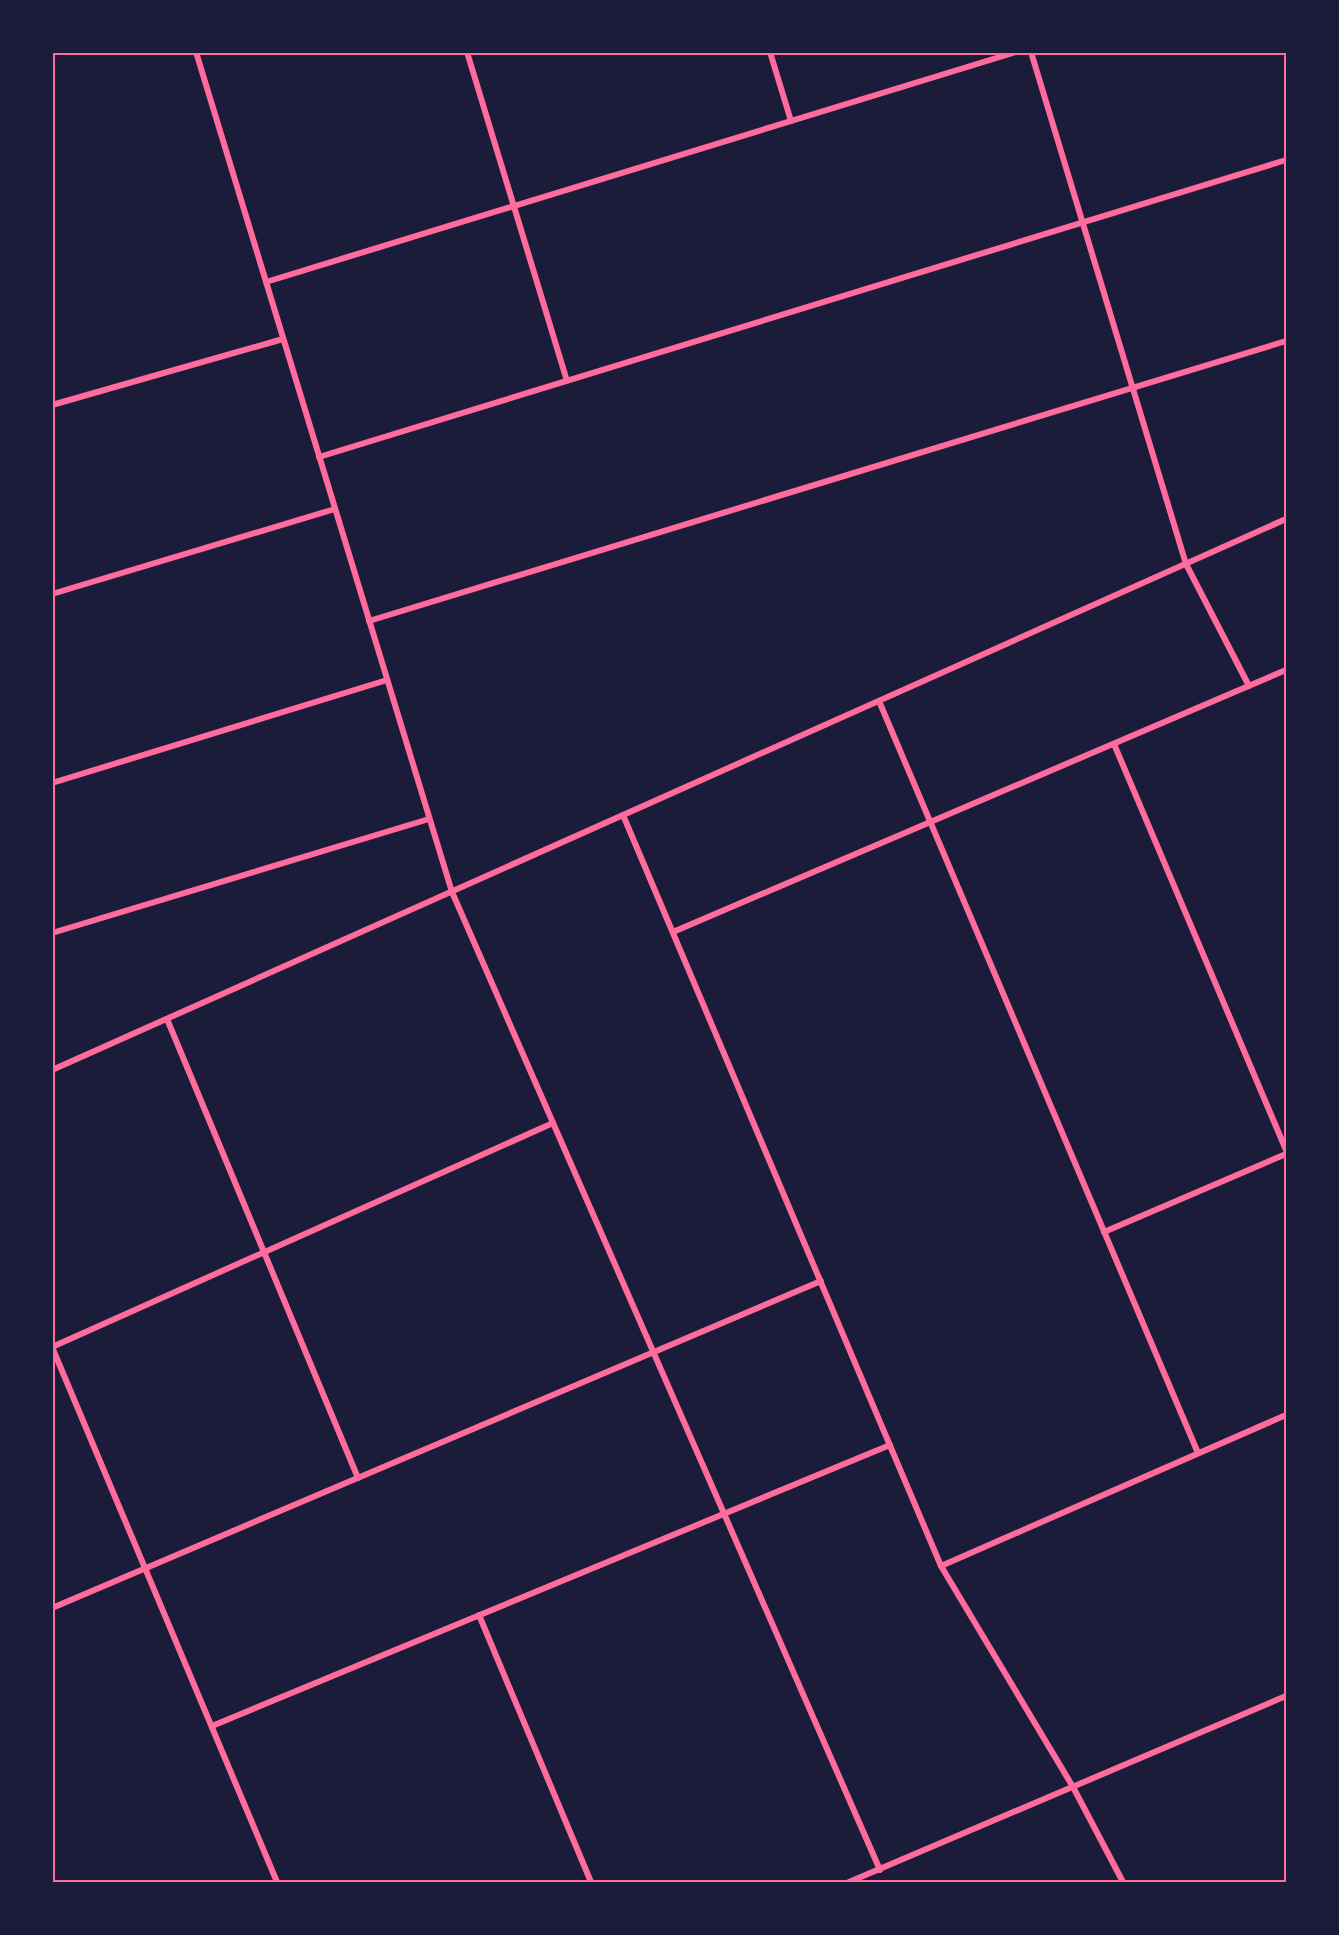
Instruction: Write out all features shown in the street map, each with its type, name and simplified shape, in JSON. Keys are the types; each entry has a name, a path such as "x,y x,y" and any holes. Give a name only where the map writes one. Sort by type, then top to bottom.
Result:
{"street":[{"path":"196,52 452,892 880,1870"},
{"path":"467,52 567,381"},
{"path":"770,52 791,121"},
{"path":"266,282 1016,52"},
{"path":"1031,52 1186,564 1249,686"},
{"path":"319,457 1287,160"},
{"path":"52,405 284,339"},
{"path":"369,621 1287,341"},
{"path":"52,594 335,509"},
{"path":"52,1070 1287,519"},
{"path":"673,932 1287,670"},
{"path":"52,783 387,680"},
{"path":"879,701 1198,1453"},
{"path":"1104,1232 1287,1152 1114,744"},
{"path":"623,815 941,1566 1072,1787 1123,1882"},
{"path":"52,933 429,819"},
{"path":"167,1019 358,1478"},
{"path":"278,1882 52,1347 553,1123"},
{"path":"52,1608 821,1281"},
{"path":"941,1566 1287,1415"},
{"path":"212,1726 890,1445"},
{"path":"479,1615 591,1882"},
{"path":"849,1882 1287,1696"}]}
